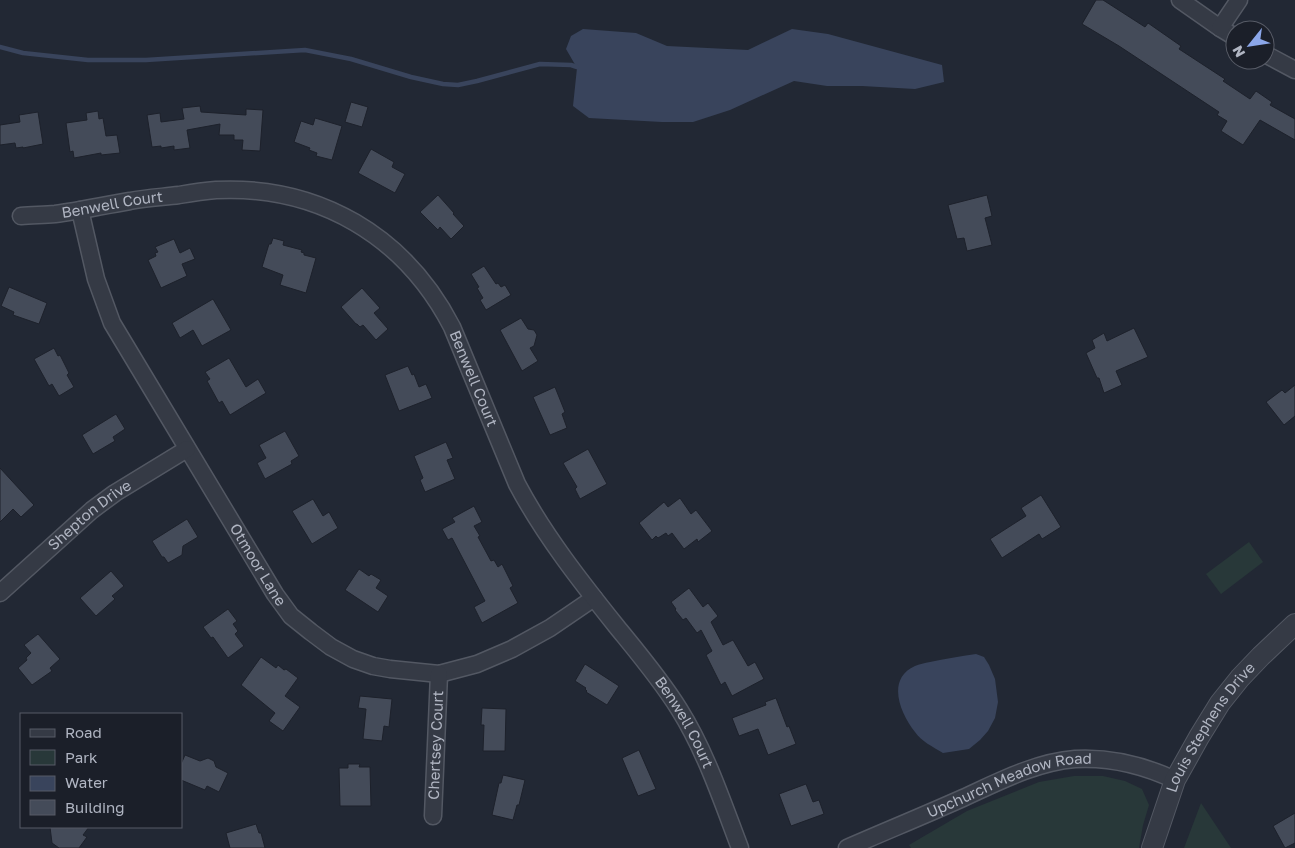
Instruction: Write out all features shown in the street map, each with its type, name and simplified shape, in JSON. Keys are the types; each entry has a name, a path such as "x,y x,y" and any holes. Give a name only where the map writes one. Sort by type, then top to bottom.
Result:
{"street":[{"path":"1180,0 1225,31"},
{"path":"1220,28 1239,0"},
{"path":"1275,59 1295,70"},
{"name":"Benwell Court","path":"21,216 54,214 216,190 246,190 280,195 313,203 346,218 374,235 413,270 441,306 462,350 517,484 540,523 594,598 657,676 679,709 694,734 708,764 740,848"},
{"name":"Otmoor Lane","path":"80,210 96,279 112,323 275,594 291,616 331,647 353,659 373,666 439,674 477,664 512,649 550,628 594,598"},
{"name":"Shepton Drive","path":"0,593 92,510 114,493 187,449"},
{"name":"Louis Stephens Drive","path":"1152,848 1175,780 1220,703 1261,656 1295,624"},
{"name":"Chertsey Court","path":"433,816 439,674"},
{"name":"Upchurch Meadow Road","path":"847,848 1010,777 1054,763 1101,759 1132,764 1156,771 1175,780"}],"green space":[{"path":"1249,542 1263,562 1221,594 1206,574"},
{"path":"1074,776 1103,776 1125,781 1142,789 1149,805 1139,848 911,848 909,845 967,811 1039,782"},
{"path":"1201,803 1231,848 1184,848"}],"water":[{"path":"583,29 636,33 667,46 748,50 792,29 828,34 942,65 944,82 915,89 827,86 794,81 730,110 693,122 589,118 573,106 577,68 566,49 571,36"},
{"path":"976,654 984,657 995,679 998,702 995,718 988,731 969,749 943,753 920,738 905,716 898,697 901,679 906,672 918,665"}],"building":[{"path":"1096,0 1103,0 1145,27 1148,23 1181,46 1179,49 1225,79 1223,81 1250,99 1256,91 1272,102 1270,105 1295,119 1295,140 1260,120 1243,145 1221,131 1227,121 1217,115 1219,112 1082,24"},
{"path":"351,102 368,107 362,127 345,122"},
{"path":"200,106 201,112 246,115 246,109 263,110 260,151 242,150 243,140 234,140 234,135 219,135 220,124 187,130 190,148 174,150 174,146 152,147 147,115 160,113 161,122 184,119 182,108"},
{"path":"98,111 99,119 103,118 106,136 117,135 120,153 101,155 101,153 74,158 73,151 70,152 66,123 87,120 86,113"},
{"path":"38,112 43,144 23,148 16,148 15,143 0,145 0,125 20,122 19,115"},
{"path":"315,118 342,126 332,160 316,156 317,153 309,150 310,148 294,142 301,121 313,125"},
{"path":"371,149 394,162 392,167 405,174 395,193 358,173"},
{"path":"438,195 464,226 451,239 440,227 438,230 420,212"},
{"path":"987,195 992,216 985,218 992,245 967,251 964,238 957,239 948,205"},
{"path":"273,238 284,241 283,245 302,250 301,252 304,255 316,258 306,293 280,285 283,275 262,267 269,244 271,244"},
{"path":"174,239 180,253 190,248 195,259 182,264 187,276 161,288 148,260 156,256 155,253 158,252 155,247"},
{"path":"484,266 496,284 498,283 501,287 505,285 511,295 486,310 480,300 483,298 477,288 479,287 471,274"},
{"path":"9,287 47,303 39,324 13,315 14,312 1,306"},
{"path":"362,288 380,308 374,313 388,329 376,340 363,325 360,327 356,324 341,307"},
{"path":"213,299 231,330 202,346 193,330 180,338 172,323"},
{"path":"521,318 528,329 534,330 537,335 534,346 530,348 538,361 522,371 500,330"},
{"path":"1134,328 1148,357 1116,371 1122,385 1104,393 1099,378 1097,378 1086,353 1095,348 1092,340 1104,333 1107,341"},
{"path":"54,348 58,356 60,355 69,373 67,375 74,387 59,396 52,384 49,386 34,359"},
{"path":"229,358 246,387 258,379 266,393 230,415 222,401 219,403 207,381 210,379 205,372"},
{"path":"408,366 412,375 414,374 419,387 426,384 432,398 399,411 385,375"},
{"path":"1295,385 1295,416 1284,425 1266,402 1282,390 1285,393"},
{"path":"555,387 565,412 562,414 567,428 550,435 533,397"},
{"path":"116,414 125,429 113,437 115,441 93,454 82,435"},
{"path":"285,431 299,456 291,461 292,464 265,479 257,463 266,458 259,445"},
{"path":"446,442 453,458 447,460 455,479 425,492 420,480 423,478 414,456"},
{"path":"588,449 607,484 580,499 575,489 577,487 563,463"},
{"path":"0,468 34,505 21,517 13,509 0,522"},
{"path":"1041,495 1061,527 1042,539 1039,534 1002,558 990,539 1026,516 1021,508"},
{"path":"680,498 691,514 696,510 712,531 698,542 697,539 684,549 672,533 668,536 666,533 658,538 656,536 652,540 639,523 664,502 668,507"},
{"path":"313,499 323,516 329,512 338,528 312,544 292,511"},
{"path":"474,506 482,522 474,526 480,536 478,537 491,561 494,560 498,567 502,564 513,586 510,588 518,603 482,623 474,607 485,601 452,538 448,540 442,529 455,522 452,518"},
{"path":"187,519 198,537 183,546 182,555 168,563 152,541"},
{"path":"359,569 369,576 371,574 381,580 376,588 388,596 378,612 345,590"},
{"path":"111,571 124,586 112,596 115,599 96,616 80,598"},
{"path":"689,588 703,607 708,603 718,616 711,622 723,645 733,640 748,666 755,662 764,679 732,696 725,682 721,685 706,655 712,651 701,630 697,633 686,618 683,620 671,602"},
{"path":"228,609 237,621 233,624 238,631 235,634 244,646 228,658 213,637 211,638 203,627"},
{"path":"38,634 60,659 50,668 52,671 32,685 18,668 27,660 26,658 31,653 24,645"},
{"path":"261,657 276,668 278,665 298,678 285,696 300,707 283,731 269,721 275,713 241,685"},
{"path":"585,664 619,686 607,705 586,692 586,688 575,681"},
{"path":"360,696 392,699 389,727 384,726 382,741 363,739 366,709 358,708"},
{"path":"776,698 796,744 768,755 758,729 739,736 732,718 766,705 765,702"},
{"path":"482,708 506,709 505,751 483,751 484,725 481,725"},
{"path":"639,750 656,789 638,796 622,758"},
{"path":"185,755 200,761 208,758 214,761 216,767 228,773 219,792 207,786 205,790 182,780 182,762"},
{"path":"348,764 360,764 359,767 370,767 371,806 340,806 339,768 348,768"},
{"path":"503,775 525,780 513,820 492,815 499,783 501,783"},
{"path":"806,784 813,802 819,800 824,814 791,826 779,794"},
{"path":"1295,813 1295,843 1285,848 1273,826"},
{"path":"256,824 259,833 261,833 265,848 230,848 226,833"},
{"path":"50,828 88,828 83,835 87,837 79,848 59,848 52,843"}],"waterway":[{"path":"0,47 23,53 88,60 146,60 305,50 351,59 411,77 443,84 458,85 540,64 571,65 577,67"}]}
